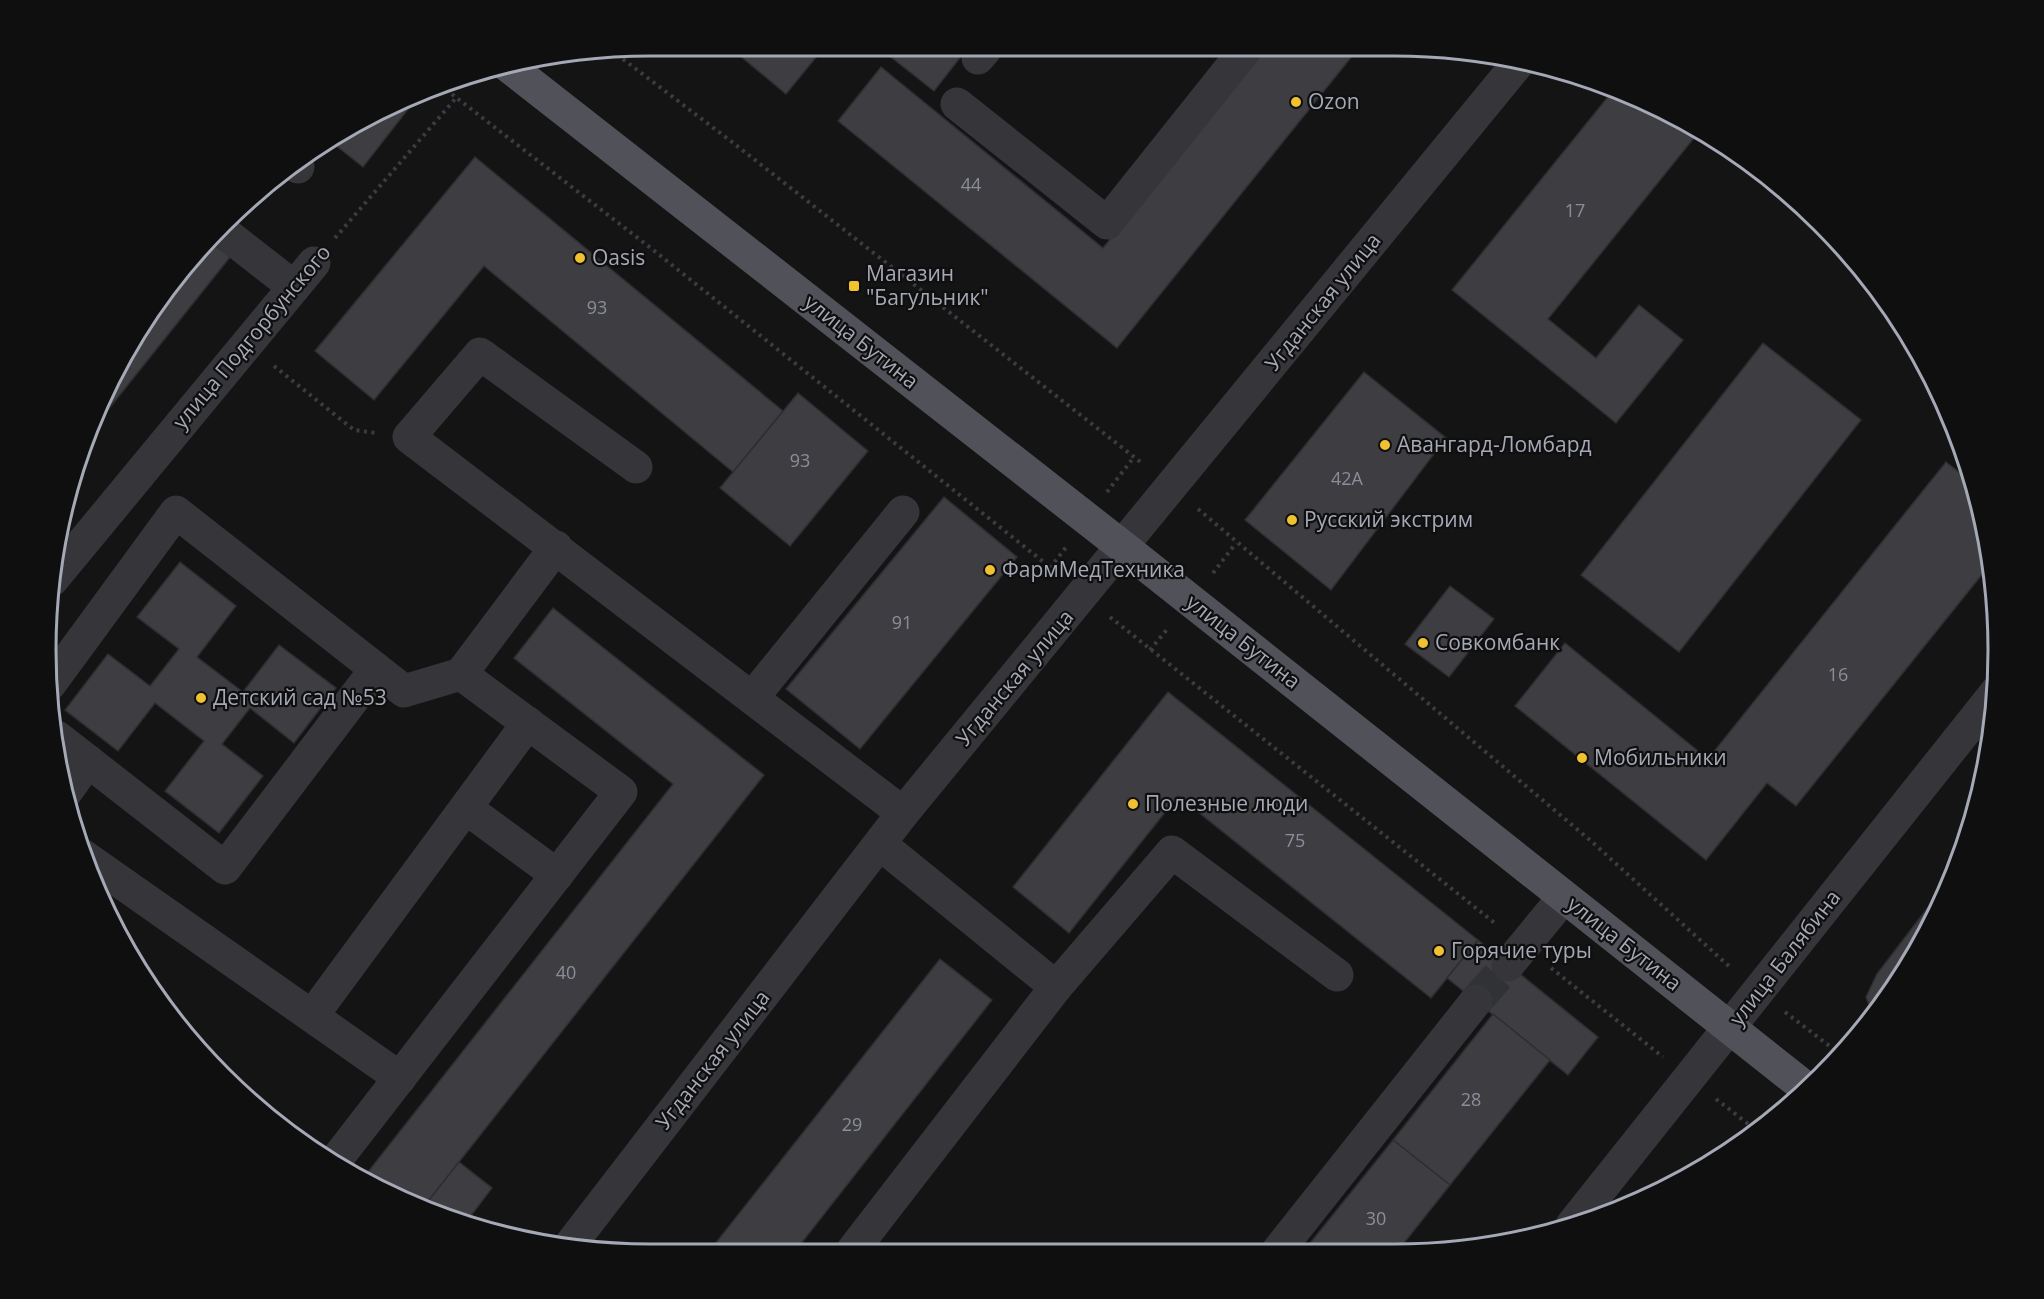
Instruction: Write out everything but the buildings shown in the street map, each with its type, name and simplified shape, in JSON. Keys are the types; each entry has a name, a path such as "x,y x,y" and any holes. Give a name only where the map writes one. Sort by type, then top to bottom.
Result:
{"main road":[{"name":"улица Бутина","path":"515,71 1123,547 1800,1083"}],"street":[{"path":"957,104 1107,223 1240,56"},
{"name":"Угданская улица","path":"575,1238 903,813 1514,68"},
{"path":"226,232 304,275"},
{"name":"улица Подгорбунского","path":"62,568 304,275"},
{"path":"636,467 480,354 409,437 903,813"},
{"path":"57,675 176,512 404,691 461,674 556,547"},
{"path":"752,698 903,512"},
{"path":"63,742 225,868 376,669"},
{"path":"339,1156 621,792 461,674"},
{"name":"улица Балябина","path":"1582,1213 1985,706"},
{"path":"312,1016 528,723"},
{"path":"72,784 88,761"},
{"path":"466,808 557,875"},
{"path":"880,844 1056,987"},
{"path":"858,1244 1056,987 1172,852 1337,975"},
{"path":"97,865 400,1078"},
{"path":"1508,965 1564,897"},
{"path":"1283,1244 1476,1001"}],"path":[{"name":"улица Подгорбунского","path":"304,275 456,98 448,91"},
{"path":"246,343 354,430 409,437"},
{"path":"1757,991 1834,1049"}],"tunnel":[{"path":"1476,1001 1508,965"}],"place":[{"name":"Ozon","path":"1296,102"},
{"name":"Oasis","path":"580,258"},
{"name":"Магазин \"Багульник\"","path":"854,286"},
{"name":"Авангард-Ломбард","path":"1385,445"},
{"name":"Русский экстрим","path":"1292,520"},
{"name":"ФармМедТехника","path":"990,570"},
{"name":"Совкомбанк","path":"1423,643"},
{"name":"Детский сад №53","path":"201,698"},
{"name":"Мобильники","path":"1582,758"},
{"name":"Полезные люди","path":"1133,804"},
{"name":"Горячие туры","path":"1439,951"}]}
